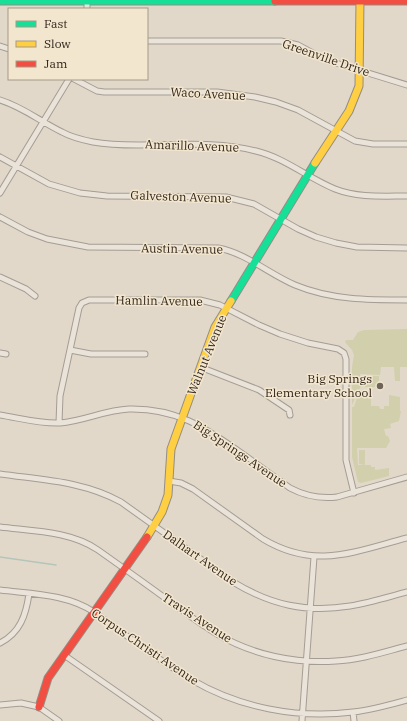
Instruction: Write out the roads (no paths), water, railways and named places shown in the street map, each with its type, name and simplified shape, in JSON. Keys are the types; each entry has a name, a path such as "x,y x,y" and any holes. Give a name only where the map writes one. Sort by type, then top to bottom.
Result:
{"street":[{"path":"0,1 407,1"},
{"name":"Walnut Avenue","path":"39,707 48,678 125,569 154,525 165,504 169,481 171,449 215,327 307,174 349,111 359,86 360,1"},
{"name":"Greenville Drive","path":"148,41 281,41 298,46 326,60 407,85"},
{"path":"0,193 68,80"},
{"name":"Waco Avenue","path":"76,80 97,91 104,92 217,92 255,97 276,102 298,110 355,141 363,143 407,144"},
{"name":"Amarillo Avenue","path":"0,100 22,109 62,132 81,139 109,144 216,145 244,148 275,157 323,183 348,193 363,196 407,196"},
{"name":"Galveston Avenue","path":"0,158 49,184 80,192 107,196 226,197 254,204 298,229 336,243 358,247 407,248"},
{"name":"Austin Avenue","path":"0,216 28,232 47,239 68,244 103,248 218,248 236,253 275,275 320,293 356,299 407,300"},
{"path":"0,277 26,289 35,296"},
{"name":"Hamlin Avenue","path":"70,350 78,308 82,303 89,300 200,300 213,302 280,334 308,343 338,349 343,352 346,359 346,460 354,493"},
{"path":"60,423 60,396 70,350 91,354 145,354"},
{"path":"0,353 6,354"},
{"path":"200,367 259,390 289,410 290,415"},
{"name":"Big Springs Avenue","path":"0,415 60,423 71,422 107,412 128,409 155,410 182,417 211,432 290,488 312,497 326,498 354,493 407,477"},
{"name":"Dalhart Avenue","path":"0,474 80,485 94,489 121,502 248,591 278,603 310,609 331,609 352,606 407,592"},
{"path":"169,481 193,489 274,546 294,553 314,557 330,557 407,538"},
{"name":"Travis Avenue","path":"0,527 82,540 204,626 228,640 266,654 286,659 322,662 350,660 407,646"},
{"path":"302,721 314,557"},
{"name":"Corpus Christi Avenue","path":"0,590 79,603 175,669 208,688 255,706 303,714 328,714 383,707 407,700"},
{"path":"0,643 10,637 22,622 30,594"},
{"path":"64,654 159,721"},
{"path":"0,705 21,703 39,707 59,721"},
{"path":"353,712 354,721"}],"waterway":[{"path":"0,557 56,565"}],"place":[{"name":"Big Springs Elementary School","path":"380,386"}]}
